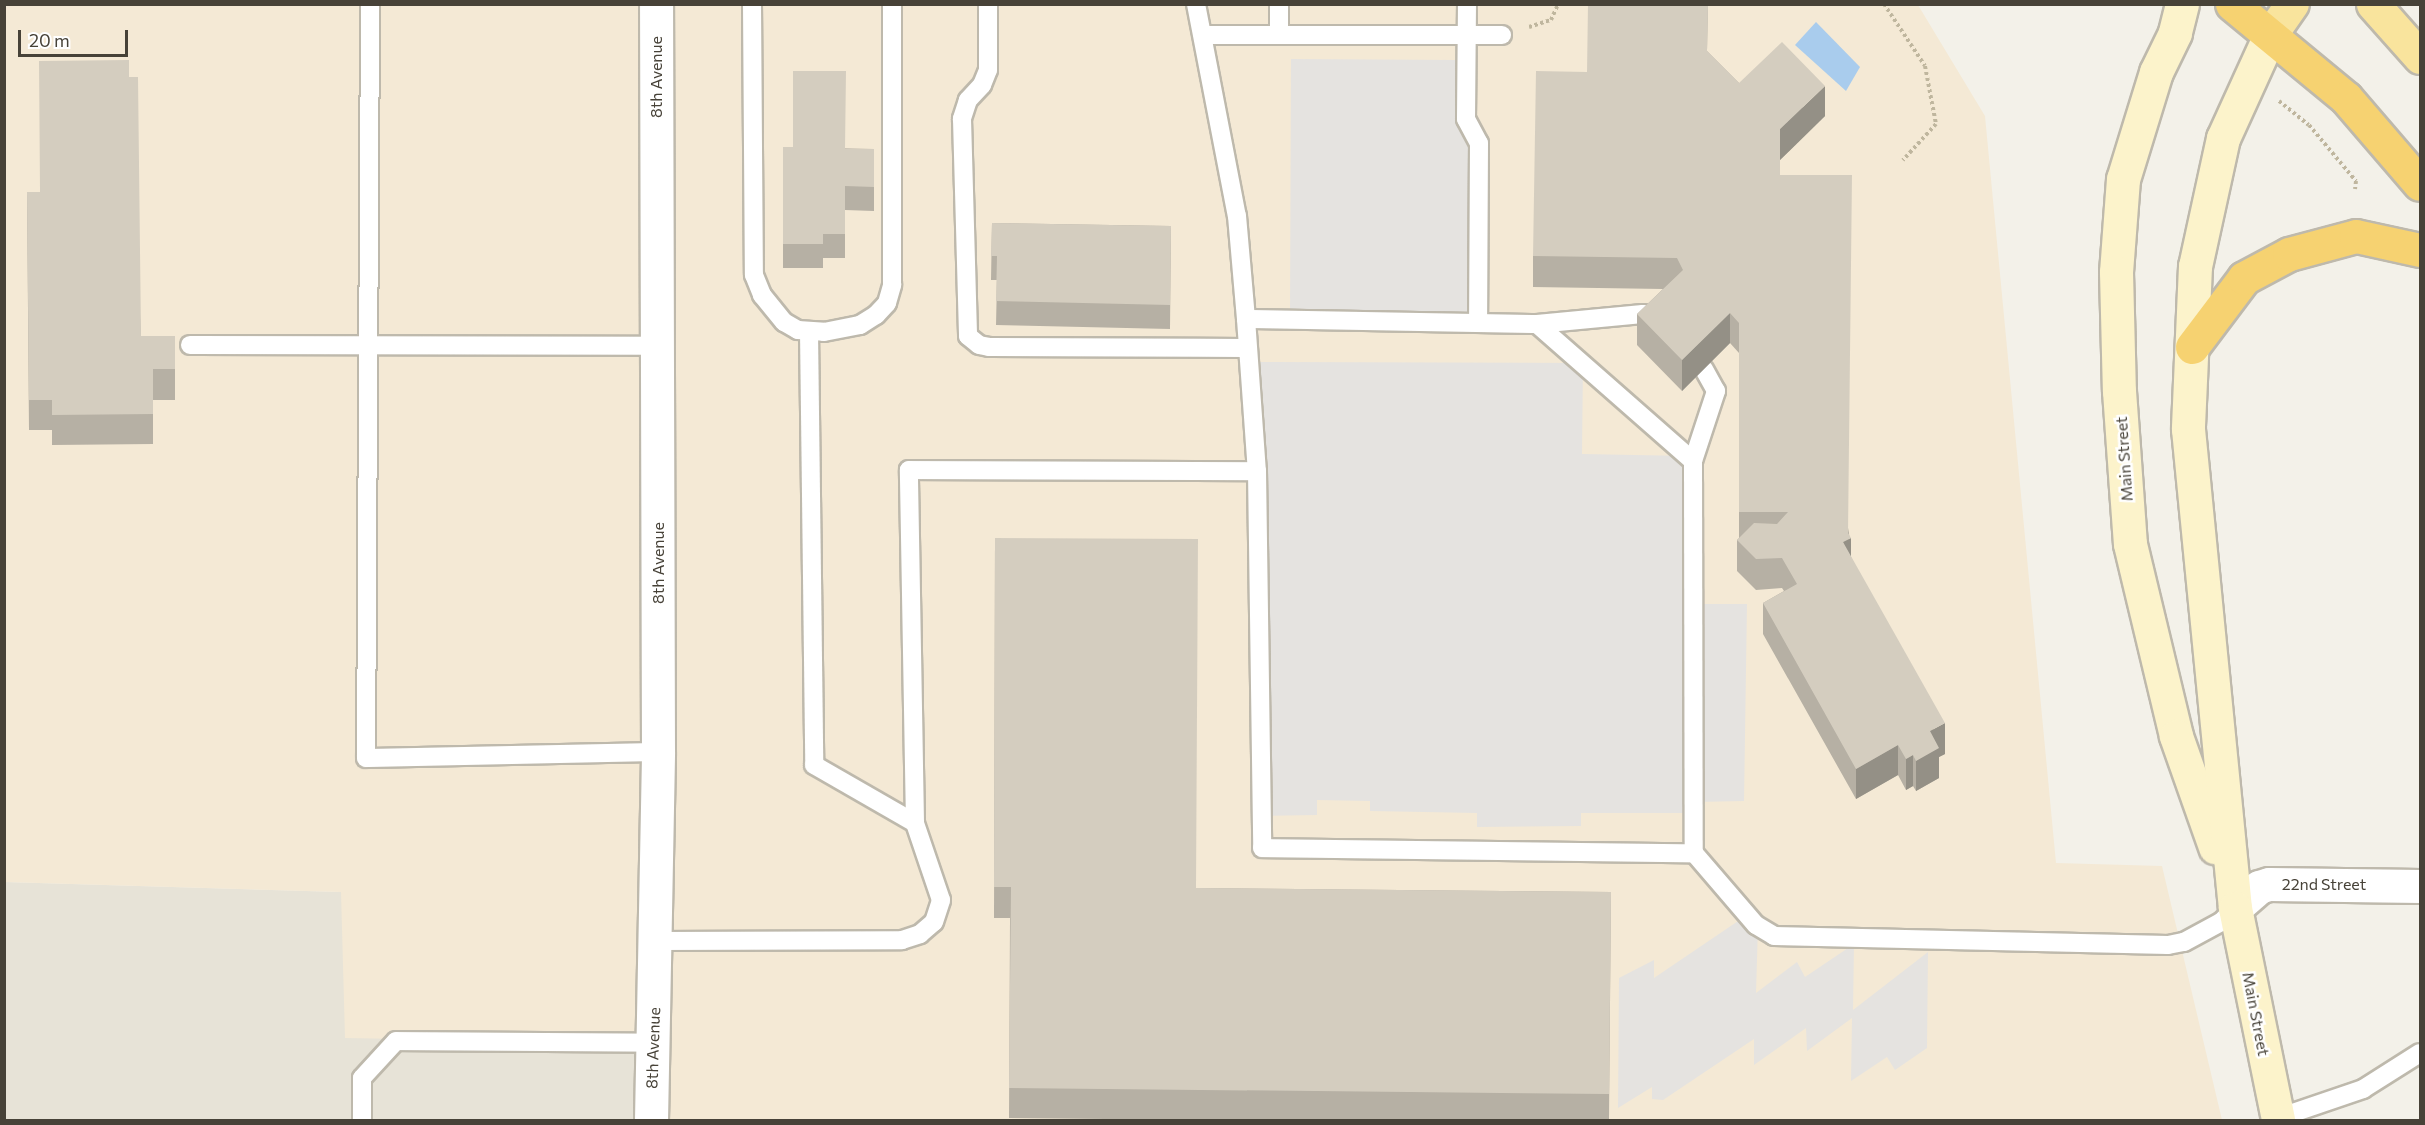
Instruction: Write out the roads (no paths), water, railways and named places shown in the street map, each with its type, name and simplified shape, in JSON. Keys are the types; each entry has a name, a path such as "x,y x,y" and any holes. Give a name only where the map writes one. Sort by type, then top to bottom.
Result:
{"highway":[{"path":"2232,4 2346,98 2421,184"},
{"path":"2192,347 2244,278 2289,254 2356,236 2421,250"}],"main road":[{"name":"Main Street","path":"2182,4 2175,33 2156,72 2123,179 2116,272 2119,391 2130,544 2176,736 2235,908"},
{"name":"Main Street","path":"2278,1119 2235,908 2188,429 2195,266 2223,138 2270,35 2292,4"},
{"path":"2373,4 2421,57"}],"street":[{"name":"8th Avenue","path":"651,1120 657,941 658,752 656,4"},
{"name":"22nd Street","path":"2235,908 2259,887 2269,884 2421,886"}],"lane":[{"path":"370,4 366,758 658,752"},
{"path":"752,4 751,260 762,295 772,308 784,322 809,331 860,325 887,303 892,285 892,4"},
{"path":"988,4 988,70 968,100 962,119 966,329 968,336 979,345 1246,348"},
{"path":"1196,4 1204,35 1237,216 1246,319 1246,348 1257,471 1262,848 1694,853"},
{"path":"1279,4 1279,35"},
{"path":"1467,4 1466,119 1479,143 1478,322"},
{"path":"1204,35 1502,35"},
{"path":"1246,319 1537,324 1643,314 1658,324"},
{"path":"1537,324 1693,461"},
{"path":"809,331 814,765 915,823"},
{"path":"190,345 657,346"},
{"path":"1704,369 1716,391 1693,461 1694,853 1756,925 1774,936 2168,945 2184,942 2221,922 2235,908"},
{"path":"657,941 902,940 920,934 934,922 941,900 915,823 909,470 1257,471"},
{"path":"362,1120 363,1078 396,1041 654,1043"},
{"path":"2278,1119 2362,1089 2421,1053"}],"water":[{"path":"1816,22 1860,67 1846,91 1795,45"}]}
